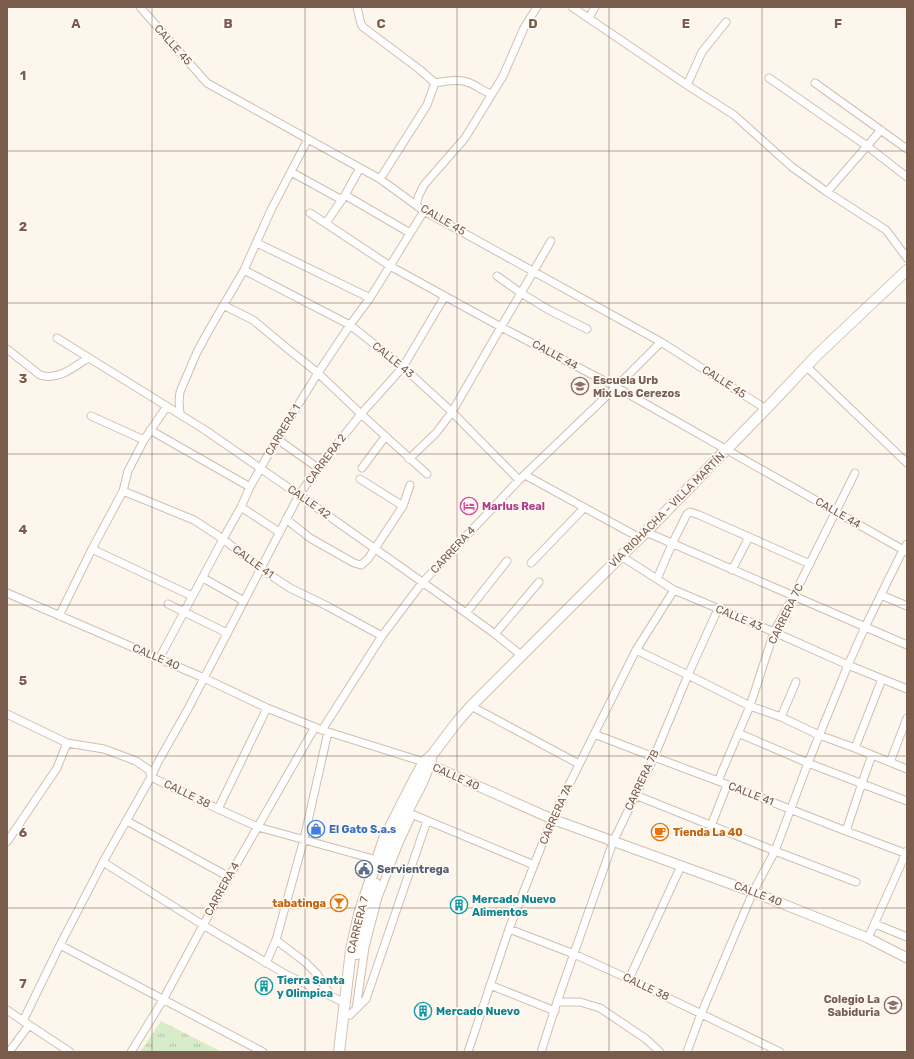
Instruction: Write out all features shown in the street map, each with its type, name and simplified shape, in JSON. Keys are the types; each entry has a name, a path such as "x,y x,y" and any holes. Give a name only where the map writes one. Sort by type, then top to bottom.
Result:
{"main road":[{"name":"VÍA RIOHACHA - VILLA MARTÍN","path":"427,764 432,754 471,706 727,450 816,356 907,270"},
{"name":"CARRERA 7","path":"346,1052 353,1012 357,954 366,915 383,862 406,812 415,778 427,764"},
{"name":"CARRERA 7","path":"339,1052 351,950 359,914 384,839 406,812"}],"street":[{"name":"CALLE 45","path":"140,7 207,83 380,179 424,210 661,342 766,409"},
{"path":"357,7 362,27 419,69 434,83"},
{"path":"416,205 424,185 465,138 503,76 524,28 537,7"},
{"path":"572,7 686,85 734,115 792,166 827,192 886,230 907,258"},
{"path":"589,18 595,7"},
{"path":"686,85 702,52 726,22"},
{"path":"769,78 867,146 907,177"},
{"path":"434,83 451,80 466,81 492,94"},
{"path":"380,179 427,105 434,83"},
{"path":"815,83 907,149"},
{"path":"827,192 881,130"},
{"path":"180,414 180,392 198,352 244,270 271,210 308,139"},
{"path":"326,223 343,198 360,168"},
{"path":"291,172 410,233"},
{"name":"CARRERA 1","path":"160,659 192,596 277,439 318,373 370,298 424,210"},
{"name":"CALLE 44","path":"310,213 390,266 501,327 616,387 836,512 906,549"},
{"path":"409,459 436,433 452,412 551,241"},
{"path":"257,243 370,298"},
{"name":"CALLE 43","path":"244,270 350,325 403,367 452,412 519,480"},
{"path":"497,276 549,310 587,329"},
{"name":"CARRERA 2","path":"151,777 186,714 299,495 318,468 361,414 403,367 444,296"},
{"path":"223,305 253,320 318,373 385,437 427,474"},
{"name":"CALLE 42","path":"56,338 180,414 261,468 466,613 522,656"},
{"name":"CARRERA 4","path":"131,1052 163,1000 229,876 258,826 382,636 422,583 519,480 661,342"},
{"path":"7,349 40,375 45,377 58,376 88,358"},
{"path":"806,366 907,463"},
{"path":"59,616 123,491 128,471 150,430 167,406"},
{"path":"91,416 144,440"},
{"path":"150,430 250,487"},
{"path":"362,468 385,437"},
{"path":"277,439 318,468"},
{"path":"525,474 584,508 643,535 672,544 907,645"},
{"name":"CARRERA 7C","path":"718,781 750,706 774,632 855,474"},
{"path":"360,479 403,506"},
{"path":"286,519 310,538 354,563 361,565 368,559 403,506 410,484"},
{"name":"CALLE 41","path":"123,491 194,520 223,539 261,569 290,588 382,636"},
{"path":"241,507 279,532"},
{"path":"531,563 584,508"},
{"path":"657,579 672,544 687,514 690,512 810,564"},
{"path":"732,570 749,537"},
{"path":"92,549 192,596"},
{"path":"687,1052 753,892 775,851 808,763 848,665 881,595 906,549"},
{"name":"CALLE 43","path":"621,556 674,590 907,689"},
{"path":"466,613 508,561"},
{"path":"203,578 244,601"},
{"path":"495,634 539,582"},
{"name":"CARRERA 7A","path":"468,1052 509,929 552,819 636,650 674,590"},
{"name":"CALLE 40","path":"7,593 204,678 267,708 322,730 427,764 552,819 753,892 868,938 907,958"},
{"path":"881,595 907,606"},
{"path":"168,604 227,633"},
{"name":"CARRERA 7B","path":"541,1052 613,842 654,757 688,674 718,609"},
{"path":"636,650 688,674 750,706 781,717 819,735 907,769"},
{"path":"855,748 882,679"},
{"path":"781,717 796,682"},
{"path":"471,706 579,764"},
{"path":"218,809 267,708"},
{"name":"CALLE 38","path":"7,714 67,743 104,749 136,761 149,770 151,777 258,826 377,860"},
{"path":"890,762 907,718"},
{"path":"266,963 276,940 304,839 322,730"},
{"path":"738,733 808,763 907,801"},
{"name":"CALLE 41","path":"594,734 846,831 907,852"},
{"path":"7,842 57,768 67,743"},
{"path":"846,831 872,756"},
{"path":"10,1052 26,1023 60,945 103,862 151,777"},
{"path":"711,826 727,785"},
{"path":"636,795 711,826 856,882"},
{"path":"406,812 534,865"},
{"path":"127,821 229,876"},
{"path":"353,1012 366,999 427,821"},
{"path":"868,938 907,852"},
{"path":"103,862 266,963 287,975 345,1003"},
{"path":"629,979 682,866"},
{"path":"875,924 906,935"},
{"name":"CALLE 38","path":"509,929 574,954 780,1052"},
{"path":"276,940 305,962 317,974 331,996"},
{"path":"60,945 263,1052"},
{"path":"490,986 555,1011"},
{"path":"558,1002 580,1002 600,1008 646,1039 660,1052"},
{"path":"7,1010 70,1052"}],"green space":[{"path":"161,1021 222,1052 140,1052"}],"place":[{"name":"Escuela Urb Mix Los Cerezos","path":"580,386"},
{"name":"Marlus Real","path":"469,506"},
{"name":"El Gato S.a.s","path":"316,829"},
{"name":"Tienda La 40","path":"660,832"},
{"name":"Servientrega","path":"364,869"},
{"name":"tabatinga","path":"339,903"},
{"name":"Mercado Nuevo Alimentos","path":"459,905"},
{"name":"Tierra Santa y Olimpica","path":"264,986"},
{"name":"Colegio La Sabiduria","path":"893,1005"},
{"name":"Mercado Nuevo","path":"423,1011"}]}
